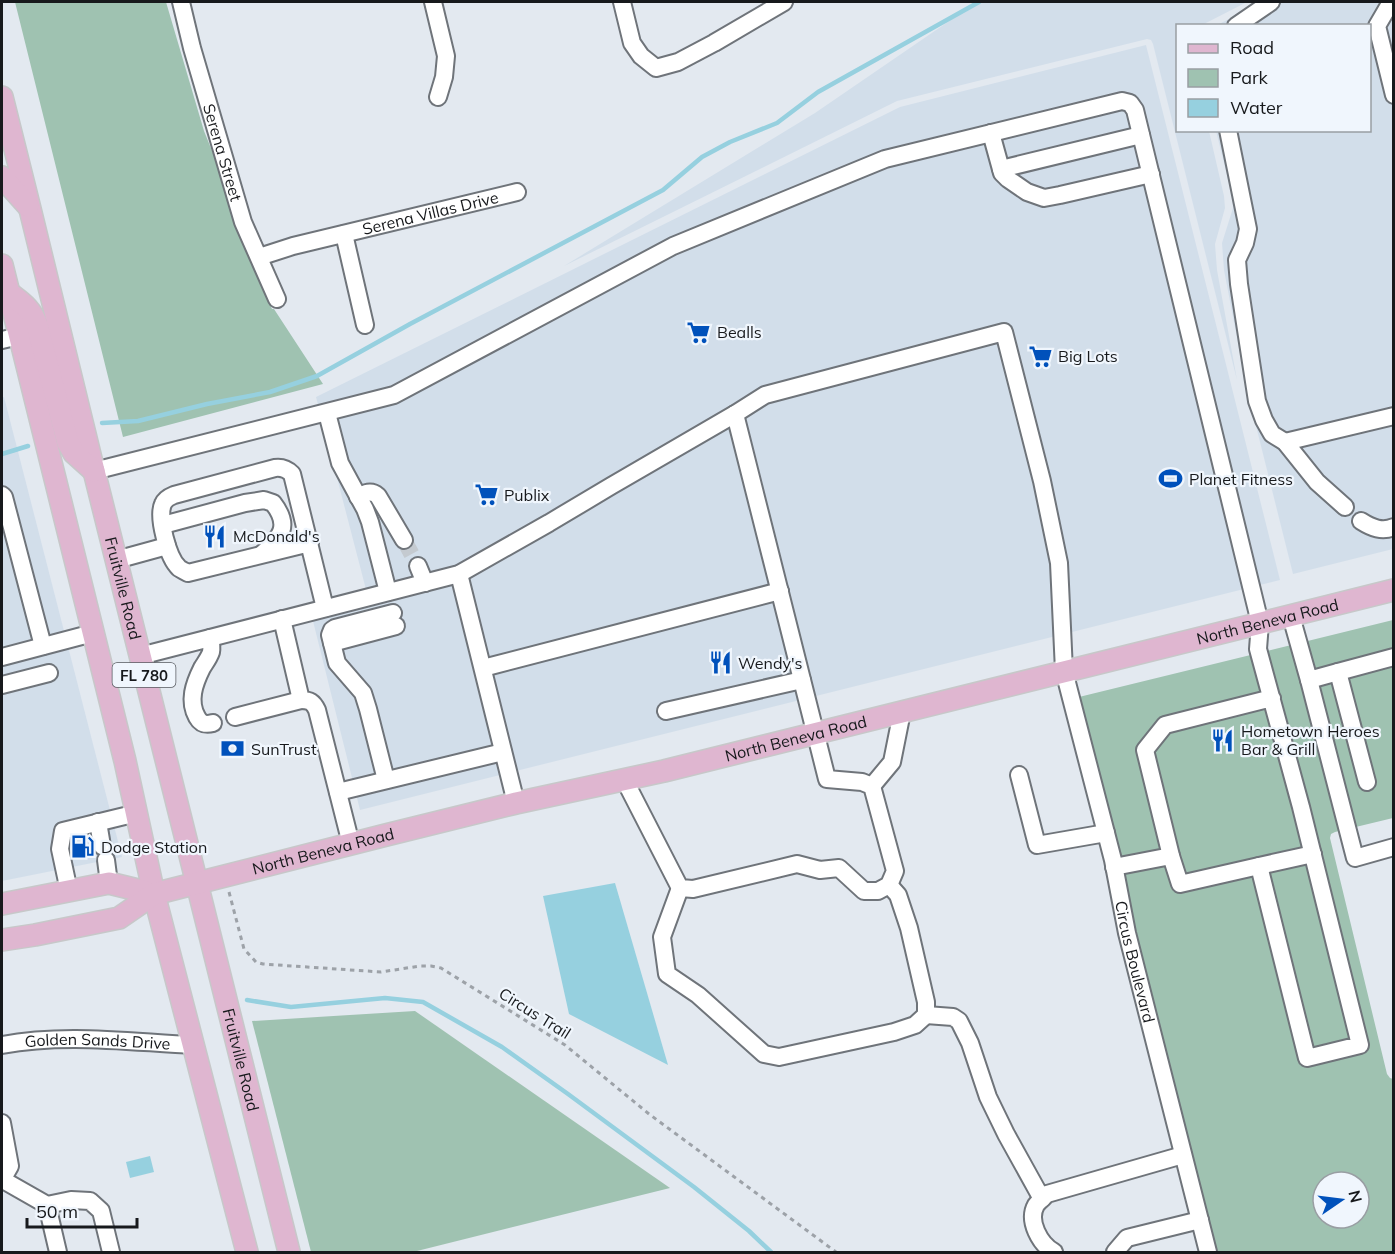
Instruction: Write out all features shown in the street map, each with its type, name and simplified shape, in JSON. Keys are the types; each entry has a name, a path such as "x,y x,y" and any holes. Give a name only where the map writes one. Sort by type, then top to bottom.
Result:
{"main road":[{"name":"Fruitville Road","path":"2,97 93,471 289,1252"},
{"path":"2,177 30,209"},
{"name":"FL 780","path":"2,266 8,292 10,338 93,633 154,894 247,1252"},
{"path":"8,292 33,314 68,444 93,471"},
{"name":"North Beneva Road","path":"154,894 516,803 815,734 1394,590"},
{"path":"2,904 109,883 154,894"},
{"path":"2,940 119,918 154,894"}],"street":[{"name":"Serena Street","path":"181,2 192,48 240,211 277,299"},
{"path":"433,2 446,56 444,77 438,97"},
{"path":"622,2 632,43 641,56 656,68 678,62 784,2"},
{"path":"1239,24 1271,2"},
{"path":"1390,2 1377,26 1394,95"},
{"path":"93,471 394,395 673,246 885,159 1122,101 1130,103 1135,110 1260,623 1258,649 1313,854 1359,1045 1307,1058 1259,866"},
{"path":"1228,132 1248,229 1238,260 1239,284 1257,401 1263,420 1272,434 1285,442 1317,482 1345,507"},
{"path":"992,133 1002,173 1027,192 1044,198 1151,174"},
{"path":"1001,169 1141,135"},
{"name":"Serena Villas Drive","path":"259,257 293,246 517,192"},
{"name":"Serena Villas Drive","path":"344,234 364,325"},
{"name":"Circus Boulevard","path":"735,414 765,395 777,391 1004,332 1042,481 1059,563 1064,672 1106,833 1127,933 1208,1252"},
{"path":"327,413 340,463 370,522 388,592"},
{"path":"140,656 459,574 549,524 735,414 827,779 862,782 872,786"},
{"path":"1285,442 1392,420"},
{"path":"310,543 188,573 180,569 167,546 161,511 163,502 174,495 284,468 292,474 310,543 325,608"},
{"path":"358,497 370,492 378,496 404,540"},
{"path":"2,495 43,646"},
{"path":"163,525 264,500 273,503 280,511 283,523 282,532 261,555"},
{"path":"1361,521 1373,529 1394,527"},
{"path":"116,560 167,546"},
{"path":"418,566 425,583"},
{"path":"459,574 516,803"},
{"path":"483,668 780,591"},
{"path":"1291,616 1355,858 1394,847"},
{"path":"282,619 301,700"},
{"path":"386,780 363,693 337,663 330,635 335,628 395,620"},
{"path":"2,657 93,633"},
{"path":"210,638 211,652 193,688 192,702 193,710 200,722 213,723"},
{"path":"1309,680 1394,657"},
{"path":"1338,672 1367,782"},
{"path":"2,685 49,673"},
{"path":"666,711 802,680"},
{"path":"1272,698 1164,725 1145,750 1171,856 1180,884 1313,854"},
{"path":"235,717 301,700 314,703 351,844"},
{"path":"872,786 892,762 902,712"},
{"path":"338,792 503,752"},
{"path":"1019,775 1037,845 1106,833"},
{"path":"624,779 680,888 662,937 667,974 698,995 764,1054 779,1057 894,1032 915,1025 926,1015 953,1017 959,1021 970,1043 988,1097 1042,1199"},
{"path":"680,888 693,889 797,864 820,870 839,868 864,891 878,891 889,885 895,871 872,786"},
{"path":"69,891 60,849 63,831 136,813"},
{"path":"98,822 109,883"},
{"path":"1114,867 1171,856"},
{"path":"889,885 898,895 909,928 926,1002 926,1015"},
{"name":"Golden Sands Drive","path":"2,1045 46,1038 68,1038 194,1045"},
{"path":"2,1124 10,1166 2,1180 47,1205 71,1200 90,1201 101,1211 111,1252"},
{"path":"1054,1252 1039,1238 1033,1222 1036,1206 1047,1194 1183,1155"},
{"path":"47,1205 58,1252"},
{"path":"1115,1252 1127,1238 1200,1220"}],"path":[{"name":"Circus Trail","path":"224,876 244,949 256,962 381,972 420,966 441,968 565,1045 649,1114 836,1252"}],"shaded area":[{"path":"977,2 1247,2 1204,24 1176,24 1176,132 1209,132 1224,196 1225,208 1215,244 1217,270 1237,380 1153,44 1147,39 897,101 564,266 815,113"},
{"path":"1261,2 1393,2 1393,549 1293,574 1247,390 1224,270 1222,243 1233,208 1232,195 1216,132 1371,132 1371,24 1219,24"},
{"path":"1146,45 1280,580 360,810 312,617 369,601 316,397 900,107"},
{"path":"4,397 122,857 2,881 2,398"}],"green space":[{"path":"15,2 166,2 204,131 217,163 235,225 272,309 323,384 123,437"},
{"path":"1393,620 1393,818 1335,832 1330,838 1387,1074 1393,1079 1393,1252 1217,1252 1135,931 1121,858 1079,697"},
{"path":"415,1011 670,1188 413,1252 311,1252 252,1021"}],"water":[{"path":"615,883 668,1065 569,1014 543,896"},
{"path":"150,1156 154,1172 130,1178 126,1162"}],"waterway":[{"path":"102,423 138,421 270,392 317,376 663,190 702,157 730,142 777,123 818,92 979,2"},
{"path":"2,454 28,446"},
{"path":"247,1000 291,1007 385,998 423,1002 502,1047 568,1094 694,1187 749,1231 771,1252"}],"tunnel":[{"path":"404,540 418,566"}],"place":[{"name":"Bealls","path":"699,332"},
{"name":"Big Lots","path":"1040,356"},
{"name":"Planet Fitness","path":"1171,479"},
{"name":"Publix","path":"486,495"},
{"name":"McDonald's","path":"215,536"},
{"name":"Wendy's","path":"720,663"},
{"name":"Hometown Heroes Bar & Grill","path":"1223,740"},
{"name":"SunTrust","path":"233,749"},
{"name":"Dodge Station","path":"83,847"}]}
